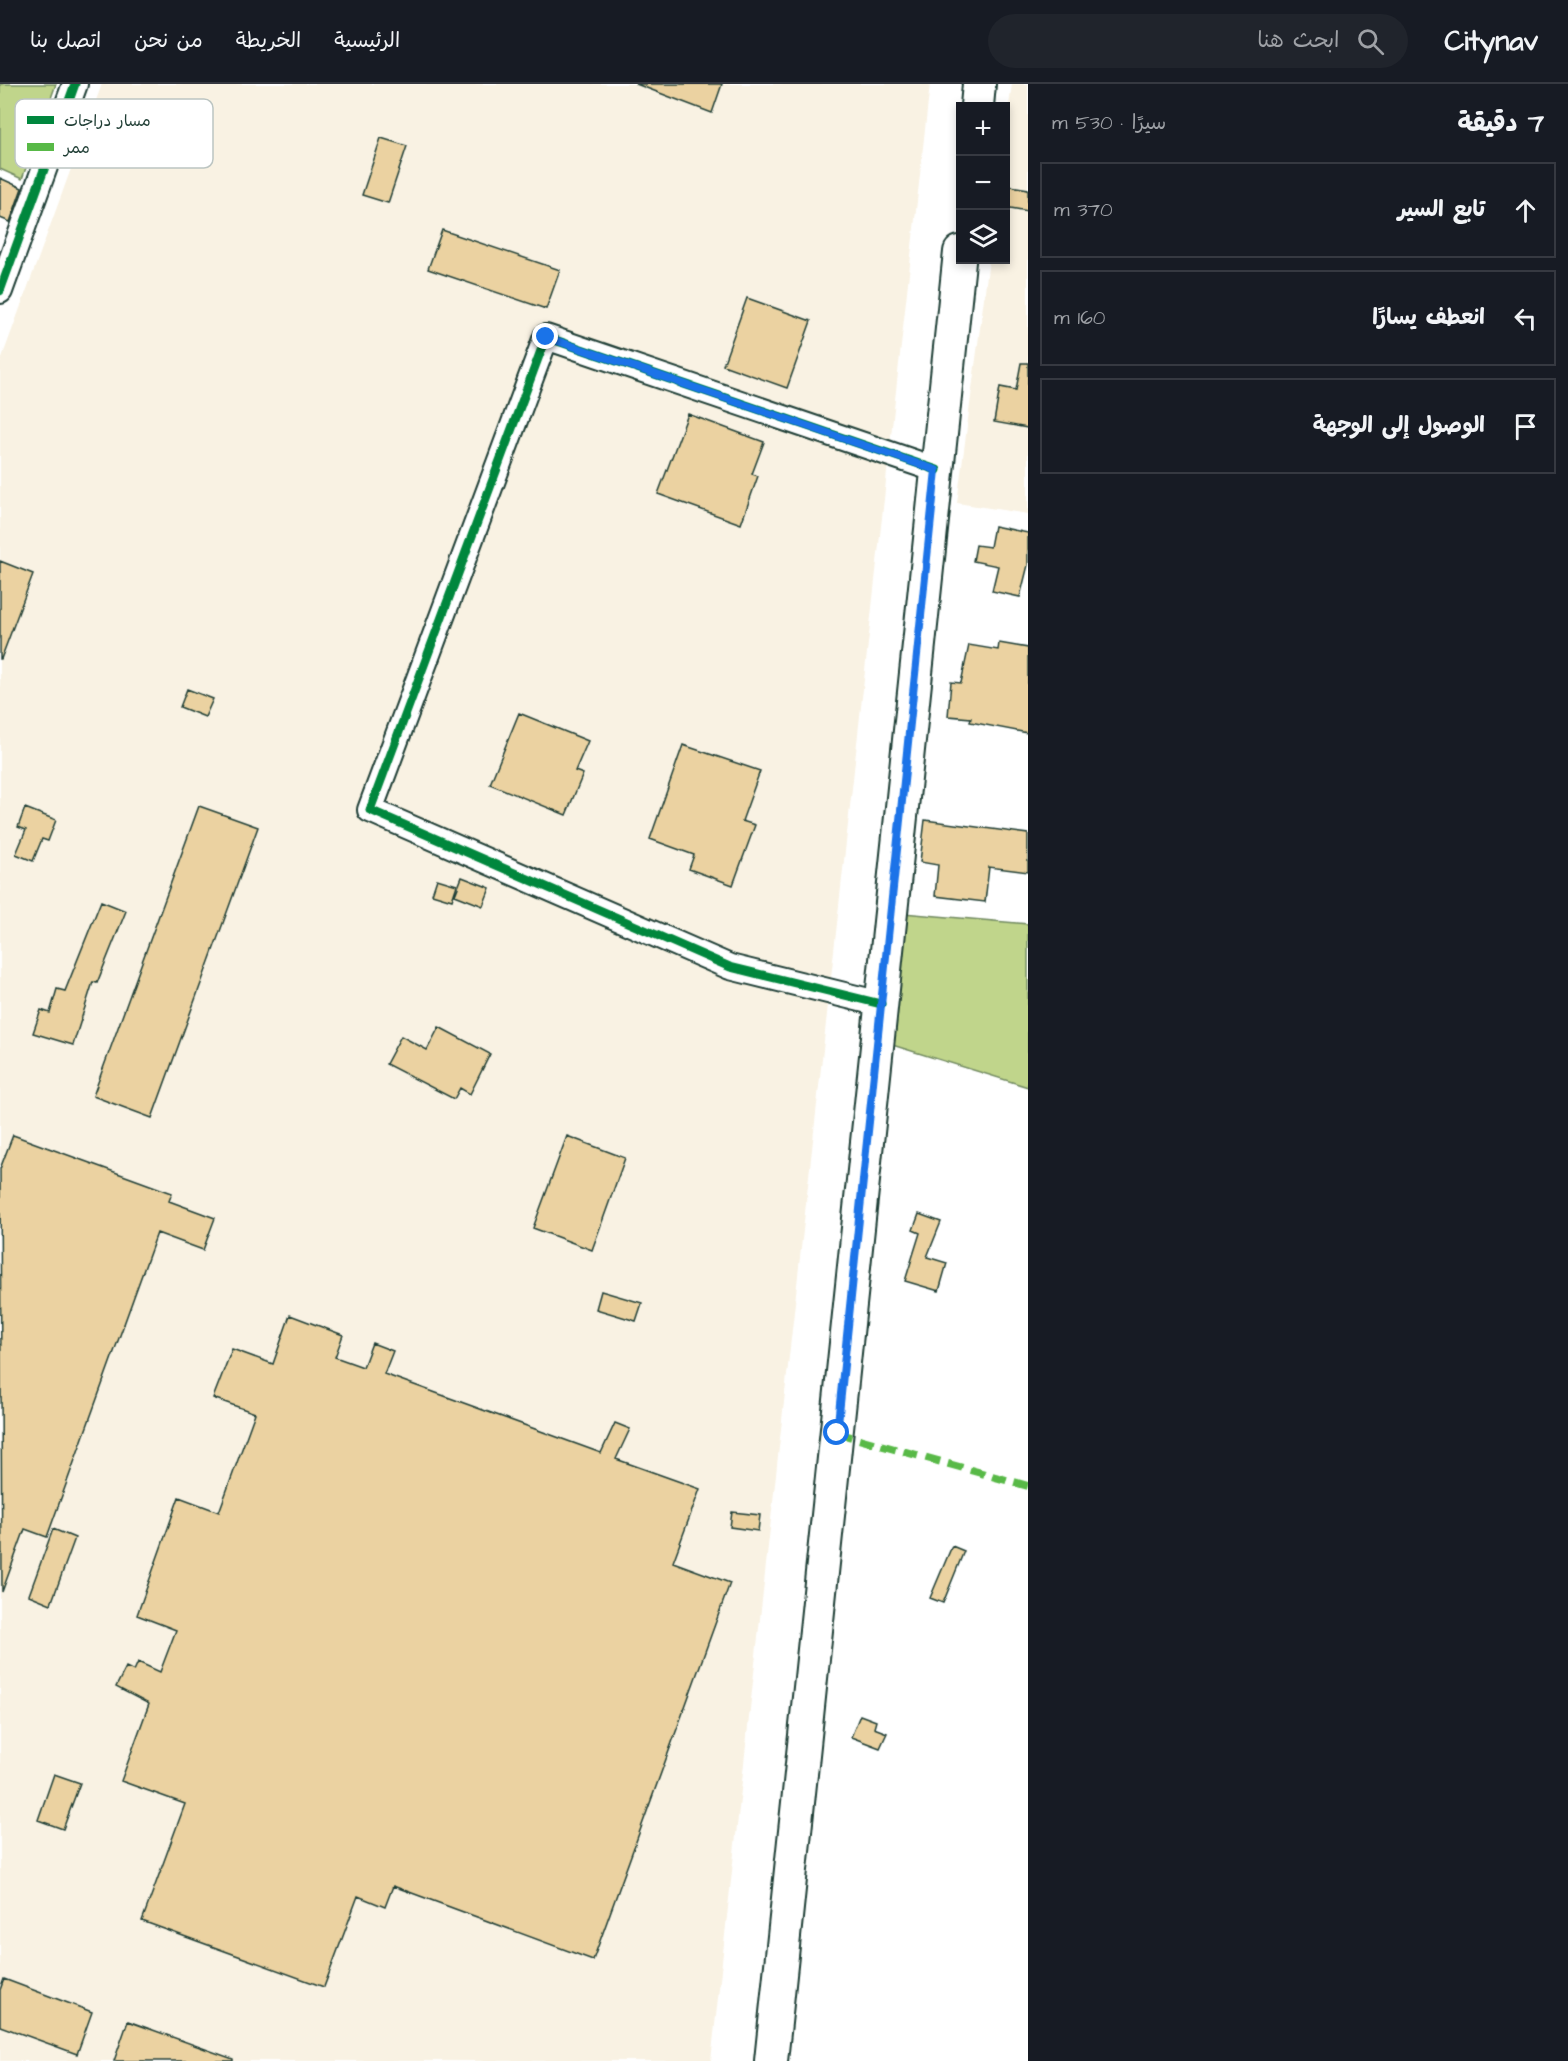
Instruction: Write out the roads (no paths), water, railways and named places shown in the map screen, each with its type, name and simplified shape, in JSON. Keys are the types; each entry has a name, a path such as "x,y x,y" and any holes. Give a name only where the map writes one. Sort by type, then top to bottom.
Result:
{"main road":[{"path":"977,102 979,84"},
{"path":"771,2061 959,264"}],"street":[{"path":"70,99 75,84"},
{"path":"0,291 45,168"},
{"path":"881,1004 730,967 370,810 546,337 936,470"}]}
